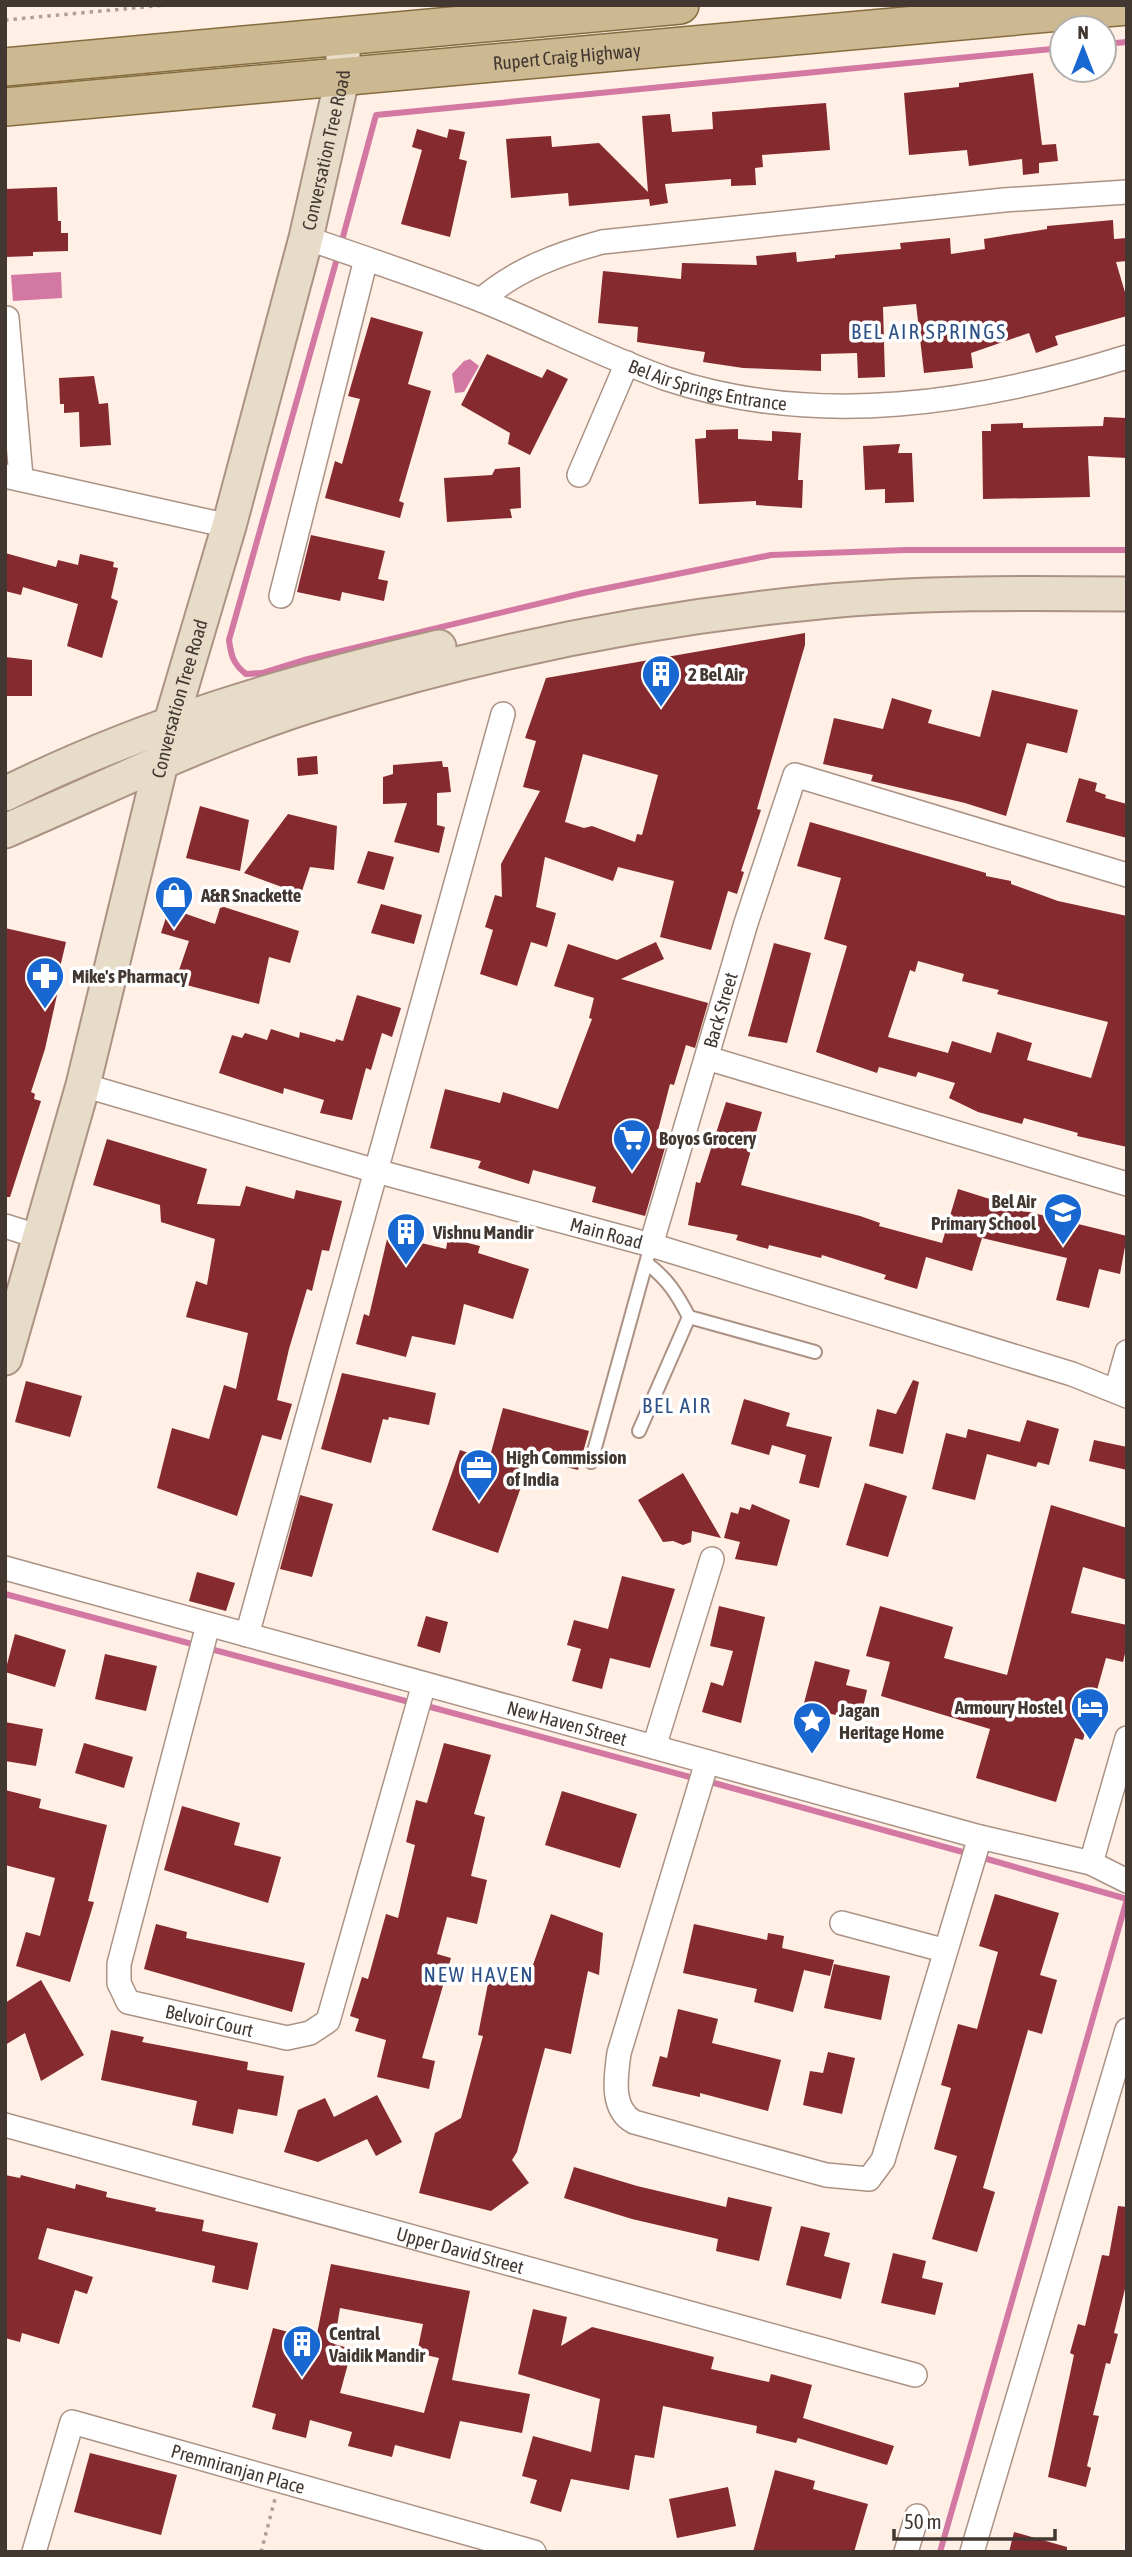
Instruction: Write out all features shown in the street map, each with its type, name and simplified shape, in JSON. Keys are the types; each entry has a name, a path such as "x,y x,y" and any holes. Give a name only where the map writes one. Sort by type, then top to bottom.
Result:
{"main road":[{"name":"Rupert Craig Highway","path":"5,67 680,5"},
{"name":"Rupert Craig Highway","path":"5,107 1127,6"},
{"name":"Conversation Tree Road","path":"6,1349 83,1085 171,722 314,241 343,75 343,36"},
{"path":"5,794 171,722 322,674 502,633 668,601 818,582 1127,575"},
{"path":"5,831 161,762 327,700 506,652 671,622 819,602 1009,592 1127,594"}],"street":[{"path":"481,300 498,285 532,267 570,251 602,243 1004,200 1127,192"},
{"name":"Bel Air Springs Entrance","path":"314,241 481,300 669,379 730,394 790,404 868,407 991,393 1127,357"},
{"path":"281,596 360,257"},
{"path":"7,318 13,476 229,526"},
{"path":"579,475 627,363"},
{"path":"247,1635 503,714"},
{"name":"Back Street","path":"648,1254 746,923 794,775 1127,875"},
{"path":"707,1058 1127,1184"},
{"name":"Main Road","path":"83,1085 648,1254 1072,1374 1121,1394"},
{"path":"5,1226 40,1237"},
{"path":"1121,1394 1127,1352"},
{"path":"654,1747 712,1559"},
{"name":"New Haven Street","path":"5,1568 654,1747 706,1765 977,1844 1091,1863 1120,1877"},
{"name":"Belvoir Court","path":"208,1625 119,1964 119,1983 128,2002 287,2038 310,2033 328,2021 424,1684"},
{"path":"1091,1863 1127,1738"},
{"path":"706,1765 619,2053 616,2088 618,2104 627,2118 826,2175 869,2179 883,2160 943,1950 977,1844"},
{"path":"842,1923 943,1950"},
{"path":"972,2552 1127,2030"},
{"name":"Upper David Street","path":"5,2125 915,2375"},
{"name":"Premniranjan Place","path":"34,2552 72,2422 534,2552"},
{"path":"906,2552 917,2516"}],"lane":[{"path":"648,1254 675,1289 689,1317 815,1352"},
{"path":"590,1462 648,1254"},
{"path":"639,1431 689,1317"}],"path":[{"path":"5,20 166,5"},
{"path":"261,2552 280,2480"}],"shaded area":[{"path":"61,272 62,298 13,301 11,275"},
{"path":"470,359 479,366 464,392 455,393 452,374 464,361"}],"building":[{"path":"1033,73 1042,145 1056,144 1058,161 1039,163 1039,173 1023,175 1022,159 969,166 967,150 909,155 904,93 959,87 959,83"},
{"path":"826,103 830,150 762,155 763,167 755,168 756,185 731,186 731,179 665,184 668,203 650,206 649,199 569,206 568,193 511,198 506,139 551,136 552,147 599,143 648,192 642,116 670,114 672,132 713,129 712,112"},
{"path":"417,129 447,138 449,129 465,132 459,159 467,161 450,237 401,224 422,150 412,147"},
{"path":"57,187 58,221 61,221 61,233 68,233 68,251 33,252 33,256 5,257 5,189"},
{"path":"1113,220 1114,239 1127,238 1127,261 1116,262 1127,299 1127,316 1055,336 1058,345 1036,353 1029,333 971,353 973,368 924,373 916,304 883,307 885,377 858,378 857,353 821,354 821,371 743,368 703,362 705,352 637,342 638,327 598,323 603,271 681,279 682,263 757,265 756,256 796,252 797,262 835,258 835,255 901,249 900,243 950,238 951,254 985,249 984,239 1047,229 1047,226"},
{"path":"371,317 423,332 408,384 431,391 399,501 404,503 400,518 325,498 335,461 342,464 360,399 348,396"},
{"path":"487,354 542,378 547,369 568,379 530,455 508,444 510,433 461,405"},
{"path":"94,376 99,404 108,403 111,445 80,447 79,412 64,413 64,404 60,404 59,378"},
{"path":"1104,417 1127,418 1127,458 1088,456 1090,497 983,499 982,431 991,431 991,424 1023,423 1023,428 1103,426"},
{"path":"738,429 738,439 772,441 772,431 801,433 798,480 803,480 802,508 756,505 756,501 699,504 695,439 706,438 706,430"},
{"path":"900,444 898,453 912,453 914,502 885,503 885,489 865,490 863,446"},
{"path":"520,467 521,508 510,509 512,518 447,522 444,478 492,475 495,469"},
{"path":"311,535 385,551 378,579 388,581 384,601 342,592 340,601 297,592"},
{"path":"5,553 56,567 58,560 78,565 80,554 114,562 113,567 118,568 111,598 118,601 102,658 67,646 78,604 23,587 21,595 5,591"},
{"path":"805,633 805,645 757,809 761,810 741,871 744,872 737,894 728,891 711,950 660,937 674,881 618,867 613,881 545,857 536,907 556,913 547,947 531,942 517,986 480,974 493,930 485,927 495,895 502,897 501,864 540,791 523,787 536,741 525,738 546,678","holes":["583,754 658,775 642,835 637,834 635,842 592,826 584,828 565,822"]},
{"path":"5,657 32,660 32,696 5,696"},
{"path":"992,690 1078,710 1067,753 1027,743 1006,816 965,803 871,781 873,775 823,764 834,718 883,729 892,698 932,710 928,723 980,737"},
{"path":"317,756 318,774 298,776 297,758"},
{"path":"442,761 443,767 448,767 451,792 437,793 437,825 445,827 439,853 394,842 407,803 383,804 383,777 393,774 393,765"},
{"path":"1079,778 1097,783 1095,791 1106,795 1105,798 1127,804 1127,838 1066,822"},
{"path":"200,806 249,820 240,871 186,858"},
{"path":"288,814 337,826 334,870 310,867 301,894 244,873"},
{"path":"810,822 986,873 986,876 1011,881 1011,884 1058,901 1127,916 1127,1147 1077,1136 1078,1133 1024,1118 1022,1124 978,1112 949,1098 955,1083 918,1072 916,1077 879,1067 877,1073 816,1052 847,946 824,939 841,878 797,866","holes":["918,961 964,974 962,981 999,990 997,994 1108,1022 1091,1078 1027,1060 1032,1043 997,1032 991,1053 952,1041 948,1053 888,1037 910,970 915,972"]},
{"path":"368,851 394,857 384,890 357,883"},
{"path":"381,904 422,915 414,944 371,933"},
{"path":"224,907 299,931 290,963 269,957 259,1004 175,982 189,941 161,933 169,908 215,924 220,908"},
{"path":"5,928 66,942 45,1049 31,1092 35,1094 34,1099 41,1101 10,1197 5,1197"},
{"path":"656,942 664,959 621,979 708,1003 695,1048 686,1045 674,1085 670,1084 656,1138 667,1141 645,1216 592,1202 596,1187 533,1170 529,1184 478,1168 481,1161 430,1148 445,1089 500,1103 503,1092 558,1109 592,1019 589,1018 594,998 554,986 568,944 617,960"},
{"path":"774,943 811,953 787,1043 748,1036"},
{"path":"357,995 401,1008 392,1037 382,1033 371,1070 366,1068 352,1120 320,1113 324,1100 284,1088 283,1094 219,1073 232,1035 242,1038 245,1033 267,1040 271,1029 299,1038 300,1032 335,1042 336,1039 343,1041"},
{"path":"726,1102 762,1112 741,1185 860,1216 880,1223 879,1226 942,1243 958,1189 993,1200 992,1203 1127,1236 1120,1274 1099,1269 1089,1308 1056,1300 1067,1258 982,1238 972,1271 926,1257 917,1289 884,1279 886,1275 822,1255 821,1258 769,1245 768,1249 736,1240 738,1235 688,1225 696,1182 700,1183"},
{"path":"107,1139 207,1169 197,1204 240,1206 246,1186 294,1199 296,1190 342,1201 329,1251 322,1250 312,1291 307,1289 289,1349 277,1400 292,1404 281,1440 262,1435 237,1516 157,1488 172,1428 209,1439 224,1385 236,1389 248,1333 186,1317 196,1281 207,1285 215,1239 161,1222 160,1205 93,1185"},
{"path":"388,1235 446,1249 448,1238 480,1246 478,1253 529,1269 513,1319 464,1304 455,1345 412,1336 406,1357 356,1344 364,1314 369,1316"},
{"path":"342,1373 436,1393 429,1425 389,1417 388,1420 383,1419 371,1463 321,1449"},
{"path":"913,1380 919,1382 903,1454 869,1446 877,1409 896,1414"},
{"path":"26,1381 82,1396 70,1437 15,1422"},
{"path":"744,1399 790,1413 786,1426 832,1437 819,1488 799,1483 806,1455 772,1445 769,1455 731,1444"},
{"path":"503,1408 589,1431 578,1470 531,1458 498,1553 432,1530 460,1450 489,1460"},
{"path":"1027,1420 1059,1429 1049,1465 1038,1462 1036,1467 987,1454 975,1500 932,1489 946,1433 966,1438 968,1429 1020,1442"},
{"path":"1094,1440 1127,1447 1127,1470 1089,1461"},
{"path":"683,1473 721,1538 692,1531 691,1542 683,1545 673,1541 663,1542 638,1500"},
{"path":"865,1483 907,1496 888,1557 846,1545"},
{"path":"300,1495 333,1504 312,1577 280,1569"},
{"path":"752,1504 790,1520 777,1566 735,1559 740,1542 724,1538 731,1512 738,1514 740,1507 750,1510"},
{"path":"1051,1505 1127,1528 1127,1580 1083,1567 1071,1613 1127,1625 1127,1645 1123,1662 1106,1658 1083,1740 1075,1738 1056,1802 976,1778 990,1729 881,1696 890,1662 866,1656 880,1606 953,1627 944,1658 1007,1675"},
{"path":"197,1572 235,1583 226,1611 189,1601"},
{"path":"622,1576 675,1589 650,1668 610,1658 602,1689 572,1681 581,1649 567,1645 574,1620 608,1629"},
{"path":"719,1606 765,1617 741,1723 702,1712 711,1682 723,1686 733,1651 710,1646"},
{"path":"426,1616 448,1622 440,1653 417,1646"},
{"path":"15,1634 66,1650 55,1687 5,1672"},
{"path":"105,1654 157,1666 146,1711 95,1699"},
{"path":"815,1661 850,1670 846,1685 867,1690 860,1721 803,1707"},
{"path":"5,1722 43,1729 36,1766 5,1761"},
{"path":"84,1743 133,1757 124,1788 75,1773"},
{"path":"444,1743 491,1755 474,1814 485,1817 471,1876 487,1880 477,1924 447,1917 437,1954 451,1958 422,2058 435,2061 429,2089 377,2077 386,2040 355,2031 359,2019 350,2016 362,1977 368,1979 386,1914 398,1918 415,1845 406,1842 416,1800 427,1803"},
{"path":"5,1790 41,1799 39,1808 107,1825 88,1901 94,1902 70,1982 16,1966 26,1932 40,1936 55,1878 5,1865"},
{"path":"562,1791 637,1814 620,1868 545,1845"},
{"path":"182,1806 240,1823 234,1845 281,1857 268,1903 164,1870"},
{"path":"995,1894 1059,1913 1040,1975 1057,1980 1042,2034 1028,2030 983,2188 995,2192 977,2252 932,2239 957,2156 934,2149 951,2088 941,2085 958,2024 977,2029 998,1952 979,1946"},
{"path":"551,1914 603,1933 599,1975 588,1971 571,2054 545,2048 517,2152 512,2160 529,2183 491,2211 419,2193 435,2133 461,2118 483,2036 478,2035 491,1968 529,1976"},
{"path":"156,1924 187,1932 186,1938 305,1963 292,2012 144,1969"},
{"path":"694,1924 767,1940 768,1933 784,1936 782,1948 834,1960 830,1976 804,1970 793,2012 754,2002 757,1989 683,1973"},
{"path":"834,1964 890,1976 881,2020 824,2008"},
{"path":"41,1980 84,2055 41,2081 25,2033 5,2045 5,2003"},
{"path":"678,2009 718,2019 712,2043 781,2060 768,2111 700,2093 700,2097 652,2086 660,2056 667,2058"},
{"path":"111,2030 144,2037 142,2042 248,2062 247,2070 284,2076 277,2116 238,2109 233,2134 192,2125 197,2101 101,2080"},
{"path":"828,2052 855,2058 842,2114 803,2105 810,2071 823,2073"},
{"path":"377,2095 402,2142 376,2156 367,2139 318,2162 284,2152 298,2110 325,2098 334,2117"},
{"path":"574,2167 637,2186 726,2207 728,2197 772,2207 759,2261 716,2251 718,2239 632,2219 564,2198"},
{"path":"5,2175 20,2178 21,2175 75,2189 76,2184 107,2192 106,2197 156,2208 155,2211 204,2220 202,2231 258,2243 248,2290 212,2282 215,2266 47,2228 38,2259 93,2277 87,2294 75,2290 59,2344 22,2333 20,2342 5,2338"},
{"path":"1118,2206 1127,2207 1127,2281 1114,2333 1118,2334 1110,2364 1106,2363 1093,2415 1099,2416 1087,2466 1091,2468 1086,2487 1048,2477 1074,2355 1070,2353 1078,2324 1085,2326 1102,2255 1109,2256"},
{"path":"801,2226 830,2233 824,2256 850,2263 841,2299 786,2285"},
{"path":"893,2253 926,2261 922,2278 943,2283 935,2315 881,2303"},
{"path":"331,2264 470,2291 452,2380 530,2394 522,2433 460,2421 450,2459 395,2445 392,2457 348,2446 352,2432 310,2420 306,2438 272,2429 276,2414 252,2407 273,2328 316,2339","holes":["340,2308 423,2324 417,2353 439,2358 424,2413 340,2393 352,2349 334,2344"]},
{"path":"533,2309 567,2317 561,2346 592,2327 714,2357 711,2369 769,2382 771,2374 812,2385 803,2418 894,2446 887,2465 798,2438 796,2443 756,2433 757,2426 663,2406 654,2458 635,2455 629,2490 571,2479 561,2512 530,2503 537,2480 522,2476 533,2436 591,2452 600,2399 518,2374"},
{"path":"90,2453 177,2475 161,2535 74,2512"},
{"path":"775,2470 815,2481 813,2489 868,2504 854,2552 753,2552"},
{"path":"728,2487 736,2526 677,2538 669,2499"},
{"path":"1014,2532 1067,2547 1067,2552 1009,2552"}],"waterway":[{"path":"1118,43 1127,42"},
{"path":"341,244 376,115 1048,49"},
{"path":"338,255 229,640 233,659 246,674 262,673 304,660 583,593 771,555 906,550 1127,550"},
{"path":"5,1594 413,1703"},
{"path":"423,1705 697,1779"},
{"path":"707,1781 970,1854"},
{"path":"940,2552 1127,1899 980,1857"}],"place":[{"name":"2 Bel Air","path":"661,708"},
{"name":"A&R Snackette","path":"174,929"},
{"name":"Mike's Pharmacy","path":"45,1010"},
{"name":"Boyos Grocery","path":"632,1172"},
{"name":"Bel Air Primary School","path":"1063,1246"},
{"name":"Vishnu Mandir","path":"406,1266"},
{"name":"High Commission of India","path":"479,1502"},
{"name":"Armoury Hostel","path":"1090,1741"},
{"name":"Jagan Heritage Home","path":"812,1755"},
{"name":"Central Vaidik Mandir","path":"302,2378"}],"district":[{"name":"BEL AIR SPRINGS","path":"929,331"},
{"name":"BEL AIR","path":"677,1405"},
{"name":"NEW HAVEN","path":"479,1974"}]}
